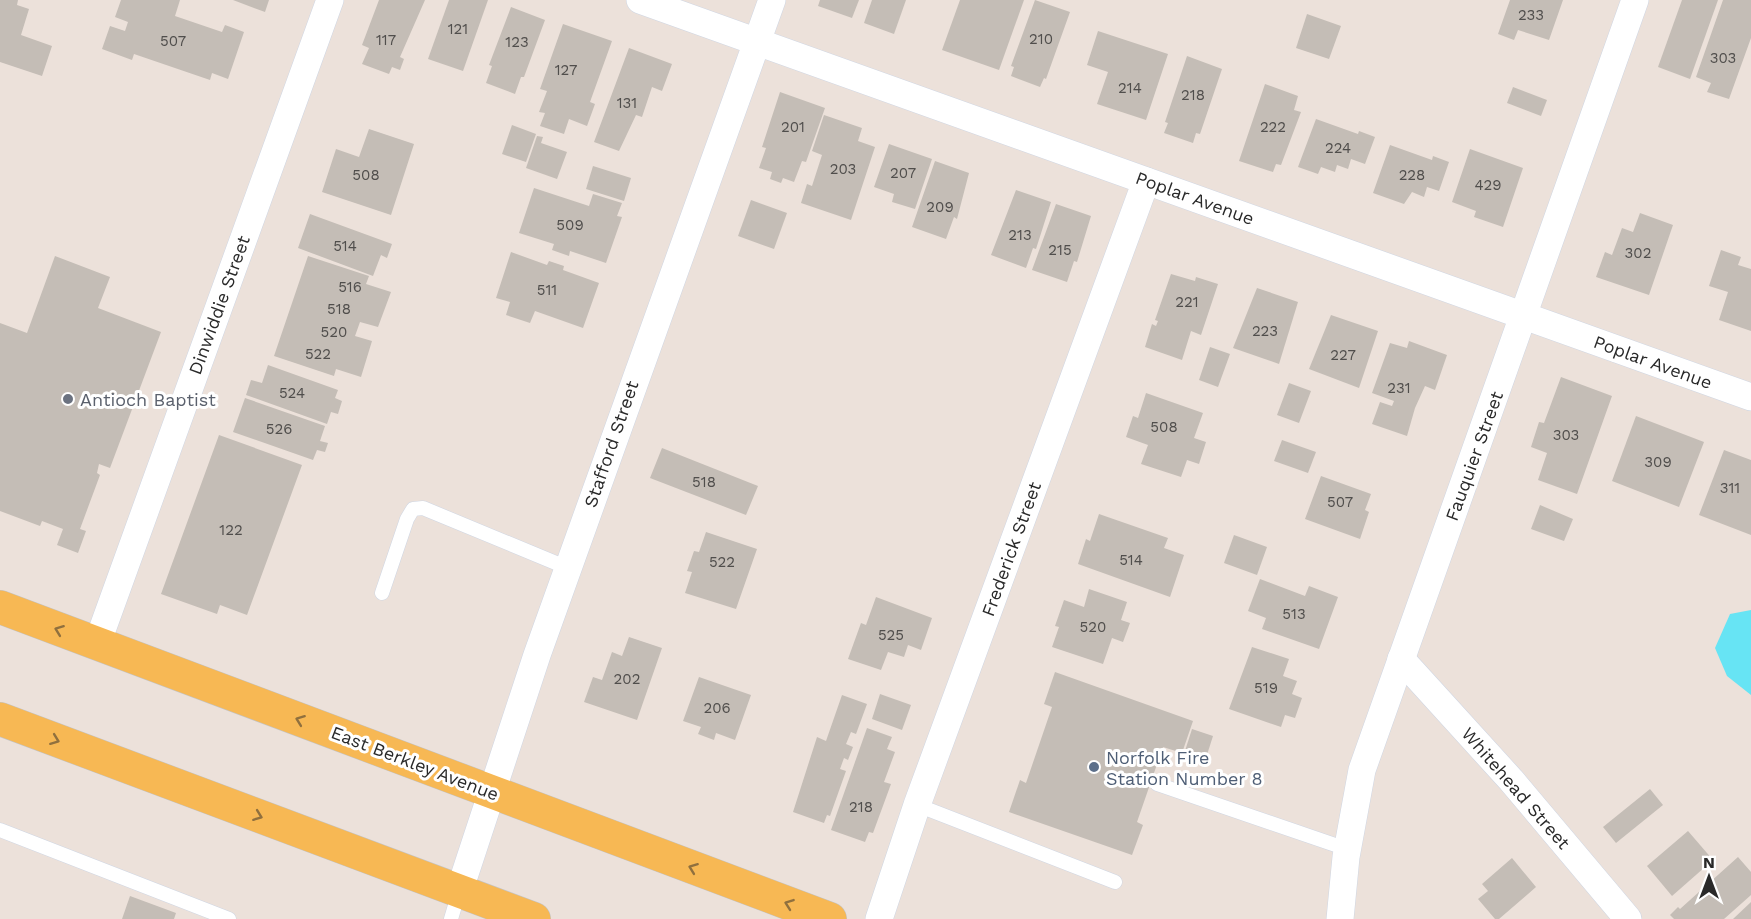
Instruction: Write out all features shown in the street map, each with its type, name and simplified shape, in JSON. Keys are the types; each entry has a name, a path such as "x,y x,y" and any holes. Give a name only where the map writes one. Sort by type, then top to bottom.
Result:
{"main road":[{"name":"East Berkley Avenue","path":"0,607 830,919"},
{"path":"0,719 455,906 534,919"}],"street":[{"name":"Dinwiddie Street","path":"97,644 330,0"},
{"name":"Poplar Avenue","path":"640,0 1751,397"},
{"name":"Stafford Street","path":"455,906 568,568 772,0"},
{"name":"Fauquier Street","path":"1340,919 1347,849 1362,770 1635,0"},
{"name":"Frederick Street","path":"879,919 917,805 1146,181"},
{"name":"Whitehead Street","path":"1401,659 1511,780 1628,919"}],"lane":[{"path":"382,592 412,509 423,508 568,568"},
{"path":"1157,784 1347,849"},
{"path":"917,805 1115,882"},
{"path":"0,830 229,919"}],"water":[{"path":"1751,610 1751,695 1727,676 1715,648 1730,614"}],"building":[{"path":"0,0 18,0 17,5 29,9 21,35 52,46 42,76 0,62"},
{"path":"121,0 180,0 175,16 222,32 225,25 244,32 228,79 212,73 210,80 134,54 132,60 102,49 110,26 125,31 128,22 115,17"},
{"path":"233,0 269,0 265,12"},
{"path":"379,0 425,0 400,57 404,59 400,70 392,67 389,74 362,64 369,48 362,45"},
{"path":"449,0 488,0 463,71 428,59"},
{"path":"820,0 859,0 852,18 818,6"},
{"path":"872,0 906,0 894,34 864,23"},
{"path":"960,0 1024,0 999,70 942,50"},
{"path":"1035,0 1070,12 1046,79 1044,78 1040,87 1011,76 1014,67 1011,66"},
{"path":"1510,0 1563,0 1549,40 1518,30 1514,40 1498,34"},
{"path":"1682,0 1718,0 1690,79 1658,67"},
{"path":"1723,0 1751,0 1751,38 1729,99 1707,92 1711,83 1696,77"},
{"path":"511,7 545,20 524,77 521,77 515,94 486,83 492,66 489,65"},
{"path":"1307,14 1341,26 1329,59 1296,48"},
{"path":"563,24 612,41 590,102 595,104 587,126 569,119 564,134 540,126 545,113 539,112 547,91 540,89"},
{"path":"1098,31 1168,54 1146,120 1097,104 1108,72 1087,65"},
{"path":"629,48 672,64 662,91 652,87 642,117 636,115 619,151 594,142"},
{"path":"1187,56 1222,69 1200,134 1196,133 1193,143 1164,133 1168,123 1165,122"},
{"path":"1265,84 1298,96 1294,110 1301,112 1281,165 1276,164 1273,172 1239,161"},
{"path":"1513,87 1547,100 1541,116 1507,103"},
{"path":"780,92 825,108 806,162 802,161 794,182 783,178 781,183 770,179 772,172 759,168 766,148 762,147"},
{"path":"824,115 862,128 858,141 875,147 851,220 801,203 807,184 812,186 822,155 812,151"},
{"path":"1316,119 1358,134 1359,131 1375,137 1365,164 1351,159 1348,169 1337,165 1335,172 1321,167 1318,174 1298,167"},
{"path":"512,125 536,134 526,162 502,154"},
{"path":"369,129 414,144 391,215 322,192 336,149 359,157"},
{"path":"537,136 543,137 541,143 567,152 557,179 526,168"},
{"path":"889,144 932,159 915,209 892,202 894,194 874,187"},
{"path":"1390,145 1432,160 1433,156 1449,162 1439,191 1427,187 1424,197 1412,192 1404,204 1373,193"},
{"path":"1470,149 1523,168 1503,227 1474,217 1476,211 1452,202"},
{"path":"935,161 969,173 957,219 954,217 946,239 912,227"},
{"path":"593,166 631,178 624,201 586,189"},
{"path":"534,188 589,206 593,194 622,203 617,216 622,217 606,263 570,251 569,256 552,250 554,244 519,233"},
{"path":"1016,190 1051,202 1036,249 1033,248 1026,268 991,255"},
{"path":"751,200 787,213 774,249 738,236"},
{"path":"1056,204 1091,216 1077,262 1074,261 1067,282 1032,270"},
{"path":"1640,213 1673,225 1649,295 1596,277 1605,252 1612,255 1622,228 1633,232"},
{"path":"310,214 392,244 387,258 381,255 373,276 298,248"},
{"path":"1721,250 1741,257 1738,265 1751,269 1751,331 1719,320 1728,292 1709,286"},
{"path":"511,252 547,265 549,261 564,266 563,270 599,283 583,328 535,311 530,323 506,315 510,302 496,298"},
{"name":"Antioch Baptist","path":"55,256 110,277 98,308 161,332 110,468 99,464 97,473 100,475 80,529 86,531 78,553 57,545 63,529 42,521 40,526 0,511 0,323 27,333"},
{"path":"308,256 369,276 366,284 391,292 378,327 360,322 355,336 372,341 361,377 336,369 334,376 274,356"},
{"path":"1171,274 1195,281 1196,277 1218,284 1201,335 1191,331 1182,360 1145,347 1152,324 1156,326 1158,321 1155,320"},
{"path":"1257,288 1298,302 1279,364 1233,348"},
{"path":"1331,315 1378,331 1359,388 1309,369"},
{"path":"1409,341 1447,355 1435,390 1425,386 1415,408 1407,436 1372,424 1380,402 1392,406 1394,401 1372,393 1390,343 1407,348"},
{"path":"1210,347 1230,354 1218,387 1199,380"},
{"path":"268,365 338,390 335,398 342,401 338,414 331,412 327,424 246,395 251,380 262,383"},
{"path":"1561,377 1612,396 1577,494 1538,480 1547,453 1531,447 1539,422 1544,423"},
{"path":"1289,383 1311,391 1299,423 1277,415"},
{"path":"1146,393 1203,413 1194,438 1206,442 1199,464 1187,460 1181,477 1141,464 1148,445 1126,437 1133,416 1138,418"},
{"path":"245,398 325,426 320,441 328,443 325,452 317,450 313,460 233,432"},
{"path":"1636,416 1704,442 1679,507 1612,481"},
{"path":"219,435 302,465 247,615 220,605 217,614 161,594"},
{"path":"1282,440 1316,452 1308,473 1274,461"},
{"path":"662,448 758,486 746,515 650,478"},
{"path":"1724,450 1751,460 1751,535 1699,515"},
{"path":"1321,476 1371,494 1365,510 1369,512 1360,539 1305,519"},
{"path":"1540,505 1573,519 1564,541 1531,529"},
{"path":"1099,514 1168,538 1164,548 1184,555 1170,597 1078,564 1086,539 1090,541"},
{"path":"706,532 757,549 736,609 685,593 692,572 687,571 694,551 699,552"},
{"path":"1234,535 1267,547 1257,575 1224,563"},
{"path":"1260,579 1305,596 1309,586 1338,597 1319,649 1262,629 1266,618 1248,611"},
{"path":"1089,589 1127,602 1121,620 1130,623 1123,642 1112,638 1103,664 1052,647 1059,627 1055,626 1064,600 1084,607"},
{"path":"876,597 932,618 921,650 908,645 904,657 888,652 881,670 848,659 861,623 866,625"},
{"path":"629,637 662,648 637,720 584,702 593,677 602,680 612,652 622,656"},
{"path":"1252,647 1289,659 1283,676 1297,681 1292,694 1302,698 1295,718 1285,715 1281,727 1229,709"},
{"name":"Norfolk Fire Station Number 8","path":"1055,672 1193,721 1182,753 1163,747 1137,822 1143,825 1132,855 1009,812 1020,780 1026,783 1052,707 1044,704"},
{"path":"699,677 751,695 735,740 716,733 714,740 698,734 701,727 683,721"},
{"path":"880,694 911,705 902,730 872,719"},
{"path":"842,695 867,704 856,734 851,732 846,744 853,747 848,760 844,758 840,769 846,771 830,816 827,815 824,823 793,812 817,737 826,741"},
{"path":"867,728 892,737 887,749 895,752 884,782 891,784 873,833 869,832 865,842 831,830"},
{"path":"1192,729 1213,736 1205,761 1184,754"},
{"path":"1650,789 1663,805 1616,843 1603,827"},
{"path":"1688,831 1713,860 1672,896 1647,866"},
{"path":"1738,857 1751,872 1751,895 1724,919 1674,919 1670,915 1678,907 1680,909"},
{"path":"1512,858 1536,887 1499,919 1495,919 1478,899 1488,891 1482,884"},
{"path":"130,896 176,913 174,919 122,919"},
{"path":"1751,902 1751,919 1733,919"}],"place":[{"name":"Antioch Baptist","path":"68,399"},
{"name":"Norfolk Fire Station Number 8","path":"1094,767"}]}
